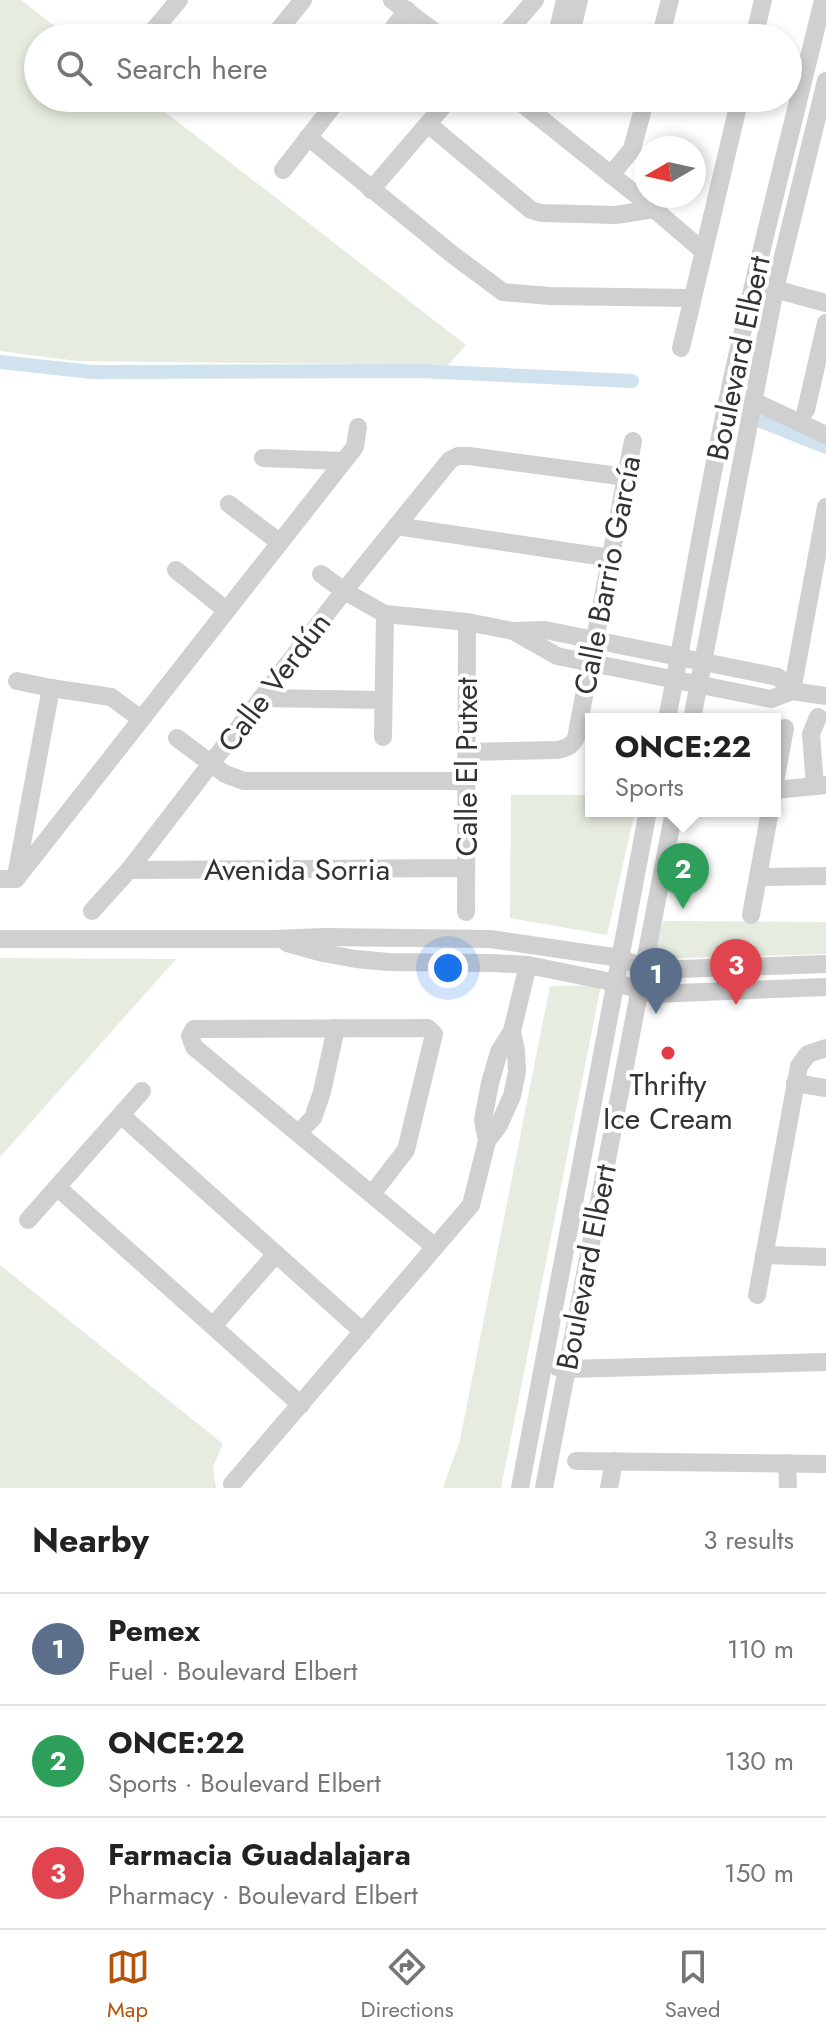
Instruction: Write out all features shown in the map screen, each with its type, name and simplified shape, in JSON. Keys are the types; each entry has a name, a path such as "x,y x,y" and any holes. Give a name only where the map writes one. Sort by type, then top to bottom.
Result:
{"street":[{"path":"159,24 179,0"},
{"path":"283,24 303,0"},
{"path":"514,24 535,0"},
{"path":"664,24 670,0"},
{"path":"757,24 763,0"},
{"name":"Boulevard Elbert","path":"802,86 823,0"},
{"path":"392,24 399,5 424,24"},
{"name":"Boulevard Elbert","path":"693,713 775,289 826,81"},
{"path":"283,170 328,112"},
{"path":"371,190 438,112"},
{"path":"534,112 703,251"},
{"path":"611,175 632,149 642,112"},
{"path":"681,348 737,112"},
{"name":"Boulevard Elbert","path":"668,713 715,460 796,112"},
{"path":"428,124 531,210 541,213 616,215 654,209"},
{"path":"308,137 503,292 550,296 692,298"},
{"path":"754,284 826,303"},
{"path":"806,410 826,323"},
{"path":"753,401 826,435"},
{"path":"8,879 141,719 355,447 358,427"},
{"name":"Calle Barrio García","path":"466,752 557,750 569,747 576,738 633,441"},
{"name":"Calle Verdún","path":"92,911 129,870 445,465 458,456 469,456 626,477"},
{"path":"263,458 343,461"},
{"path":"229,504 279,542"},
{"path":"792,691 823,543 826,507"},
{"path":"396,526 611,558"},
{"path":"176,570 226,610"},
{"path":"321,574 385,614 467,622 513,631 545,630 778,677 792,691"},
{"path":"383,737 385,614"},
{"name":"Calle El Putxet","path":"466,912 467,622"},
{"path":"513,631 557,656 590,663 771,699 792,691 821,696 822,722 811,734 820,786 781,789"},
{"path":"17,681 111,697 141,719"},
{"path":"8,879 51,688"},
{"path":"261,698 383,700"},
{"path":"781,750 785,728"},
{"path":"177,738 225,774 244,781 466,781"},
{"name":"Boulevard Elbert","path":"520,1488 647,817"},
{"name":"Boulevard Elbert","path":"544,1488 673,817"},
{"path":"751,915 769,817"},
{"name":"Avenida Sorria","path":"129,870 466,868"},
{"path":"758,877 826,876"},
{"path":"0,939 273,939 324,945 389,962 528,965 617,983 654,994 826,987"},
{"path":"324,945 490,939 620,958 660,971 826,964"},
{"path":"232,1484 471,1205 487,1141 499,1125 512,1096 517,1072 512,1031 528,965"},
{"path":"298,1133 313,1118 336,1028"},
{"path":"372,1194 406,1150 434,1034 428,1028 194,1029 190,1036 194,1047 435,1247"},
{"path":"757,1295 795,1083 802,1059 826,1048"},
{"path":"795,1083 826,1088"},
{"path":"28,1220 142,1091"},
{"path":"121,1115 363,1332"},
{"path":"57,1187 301,1405"},
{"path":"213,1326 276,1254"},
{"path":"764,1255 826,1257"},
{"path":"544,1363 567,1369 826,1362"},
{"path":"576,1461 825,1464"},
{"path":"609,1488 614,1461"},
{"path":"787,1463 788,1488"}],"shaded area":[{"path":"0,0 21,0 52,24 24,24 24,112 165,112 466,345 448,365 77,361 0,351"},
{"path":"511,795 585,795 585,817 634,817 607,935 510,918"},
{"path":"663,921 826,922 826,954 652,959"},
{"path":"0,958 176,959 0,1157"},
{"path":"601,985 501,1488 443,1488 460,1440 550,986"},
{"path":"0,1265 223,1444 213,1467 216,1488 0,1488"}],"waterway":[{"path":"0,362 92,372 419,371 632,381"},
{"path":"761,421 826,447"}],"place":[{"name":"ONCE:22","path":"683,909"},
{"name":"Farmacia Guadalajara","path":"736,1005"},
{"name":"Pemex","path":"656,1014"},
{"name":"Thrifty Ice Cream","path":"668,1053"}]}
